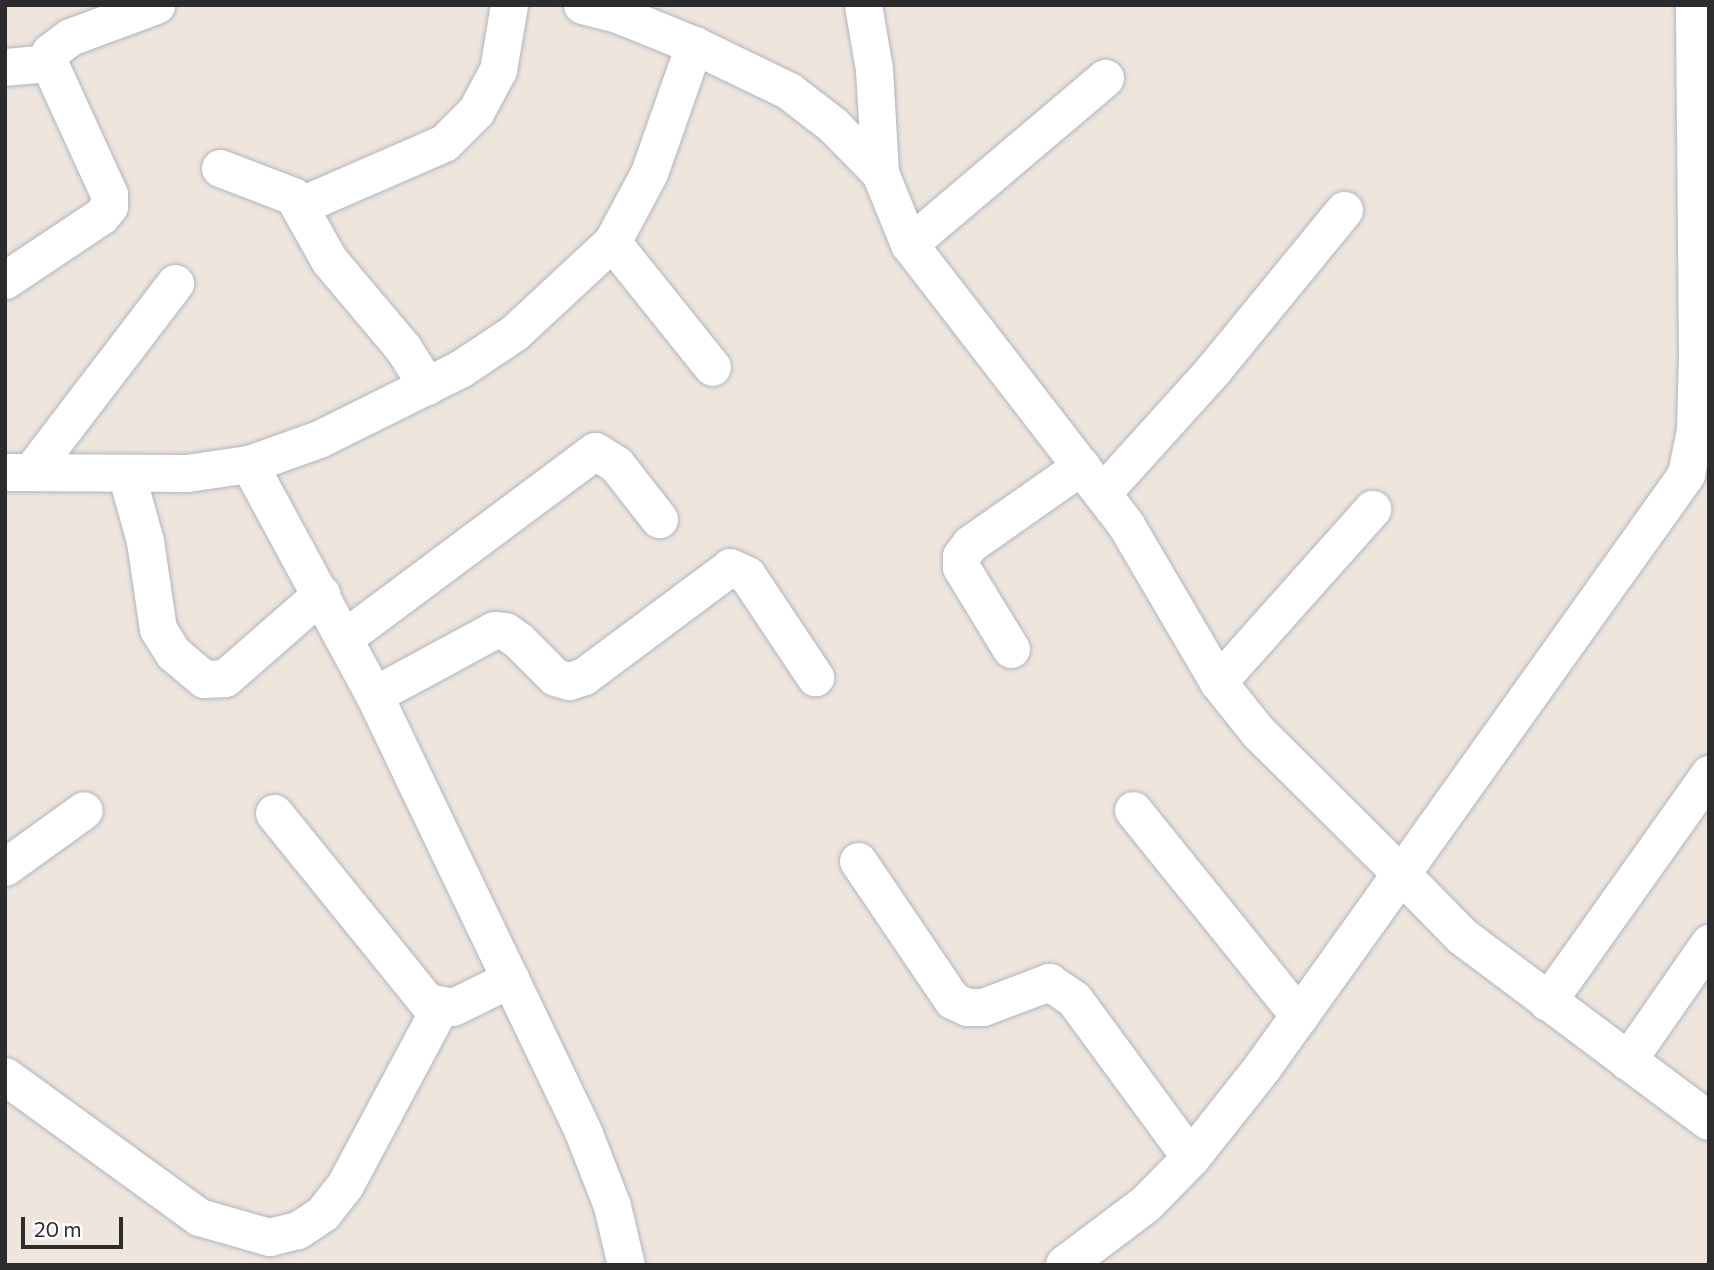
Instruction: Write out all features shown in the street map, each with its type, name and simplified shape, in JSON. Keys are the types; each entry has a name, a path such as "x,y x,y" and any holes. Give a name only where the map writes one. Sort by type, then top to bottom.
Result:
{"street":[{"path":"5,280 101,216 109,206 109,194 49,63 50,52 57,43 156,5"},
{"path":"299,206 444,143 476,111 498,69 509,5"},
{"path":"582,5 615,13 694,45 789,91 833,125 880,173"},
{"path":"1065,1265 1146,1204 1191,1158 1698,475 1695,430 1697,356 1694,5"},
{"path":"865,7 874,69 880,173 909,244 1092,480 1166,587 1218,681 1258,732 1463,937 1709,1121"},
{"path":"19,470 187,473 249,464 319,439 427,386 514,332 612,242 649,173 694,45"},
{"path":"5,66 49,63"},
{"path":"909,244 1105,78"},
{"path":"220,168 283,189 299,206 335,269 403,348 427,386"},
{"path":"1011,649 961,567 961,556 970,544 1092,480 1213,370 1344,210"},
{"path":"612,242 712,366"},
{"path":"19,470 175,283"},
{"path":"344,638 595,452 607,455 659,519"},
{"path":"249,464 374,695 584,1134 612,1206 626,1265"},
{"path":"126,473 145,541 158,629 173,653 204,679 225,678 321,594"},
{"path":"1218,681 1373,509"},
{"path":"374,695 494,630 518,640 555,677 569,681 584,676 730,567 747,575 815,677"},
{"path":"1547,1002 1709,774"},
{"path":"5,867 83,810"},
{"path":"1133,810 1299,1016"},
{"path":"274,813 416,992 440,1007 453,1007 510,979"},
{"path":"858,861 953,1000 967,1007 983,1007 1049,982 1074,999 1191,1158"},
{"path":"1627,1061 1709,943"},
{"path":"5,1076 199,1217 269,1237 298,1230 323,1213 345,1185 440,1007"}]}
